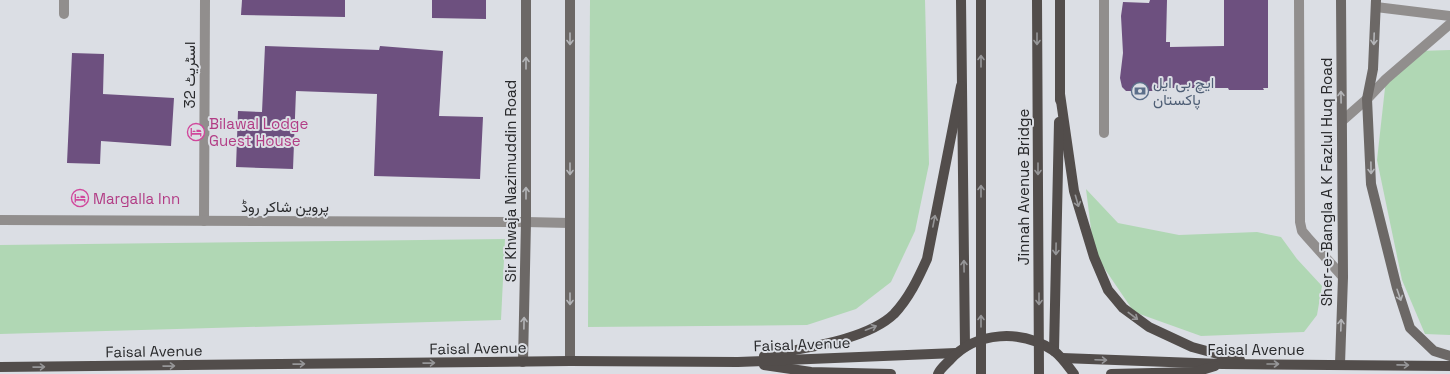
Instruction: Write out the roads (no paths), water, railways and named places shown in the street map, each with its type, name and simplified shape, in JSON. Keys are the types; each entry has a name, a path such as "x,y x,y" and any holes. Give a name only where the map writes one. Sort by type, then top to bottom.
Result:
{"main road":[{"name":"Sir Khwaja Nazimuddin Road","path":"523,362 526,222 526,0"},
{"path":"570,0 570,361"},
{"path":"961,0 965,347"},
{"path":"981,0 981,374"},
{"name":"Jinnah Avenue Bridge","path":"1037,0 1039,374"},
{"path":"1054,351 1060,94 1060,0"},
{"name":"Sher-e-Bangla A K Fazlul Huq Road","path":"1340,364 1343,277 1341,0"},
{"path":"1376,3 1373,69 1367,100 1371,184 1397,288 1410,328 1434,352 1450,356"},
{"path":"738,362 844,339 880,325 894,314 908,297 917,282 927,259 961,86"},
{"path":"1060,94 1074,191 1094,258 1108,290 1123,308 1149,327 1192,347 1251,363"},
{"path":"938,374 956,353 965,347 987,338 1010,336 1033,340 1054,351 1062,358 1074,374"},
{"name":"Faisal Avenue","path":"0,367 570,361 738,362 956,353"},
{"name":"Faisal Avenue","path":"1062,358 1222,364 1251,363 1450,366"},
{"path":"738,362 811,372 891,374"},
{"path":"1112,374 1196,372 1222,364"}],"street":[{"path":"64,0 64,14"},
{"name":"اسٹریٹ 32","path":"204,221 205,0"},
{"path":"1104,0 1104,133"},
{"path":"1299,0 1298,132 1300,222 1302,231 1343,277"},
{"path":"1376,3 1450,16"},
{"path":"1342,121 1367,100 1386,79 1450,24"},
{"name":"پروین شاکر روڈ","path":"0,220 570,223"}],"place":[{"name":"ایچ بی ایل پاکستان","path":"1140,91"},
{"name":"Bilawal Lodge Guest House","path":"196,132"},
{"name":"Margalla Inn","path":"80,198"}]}
